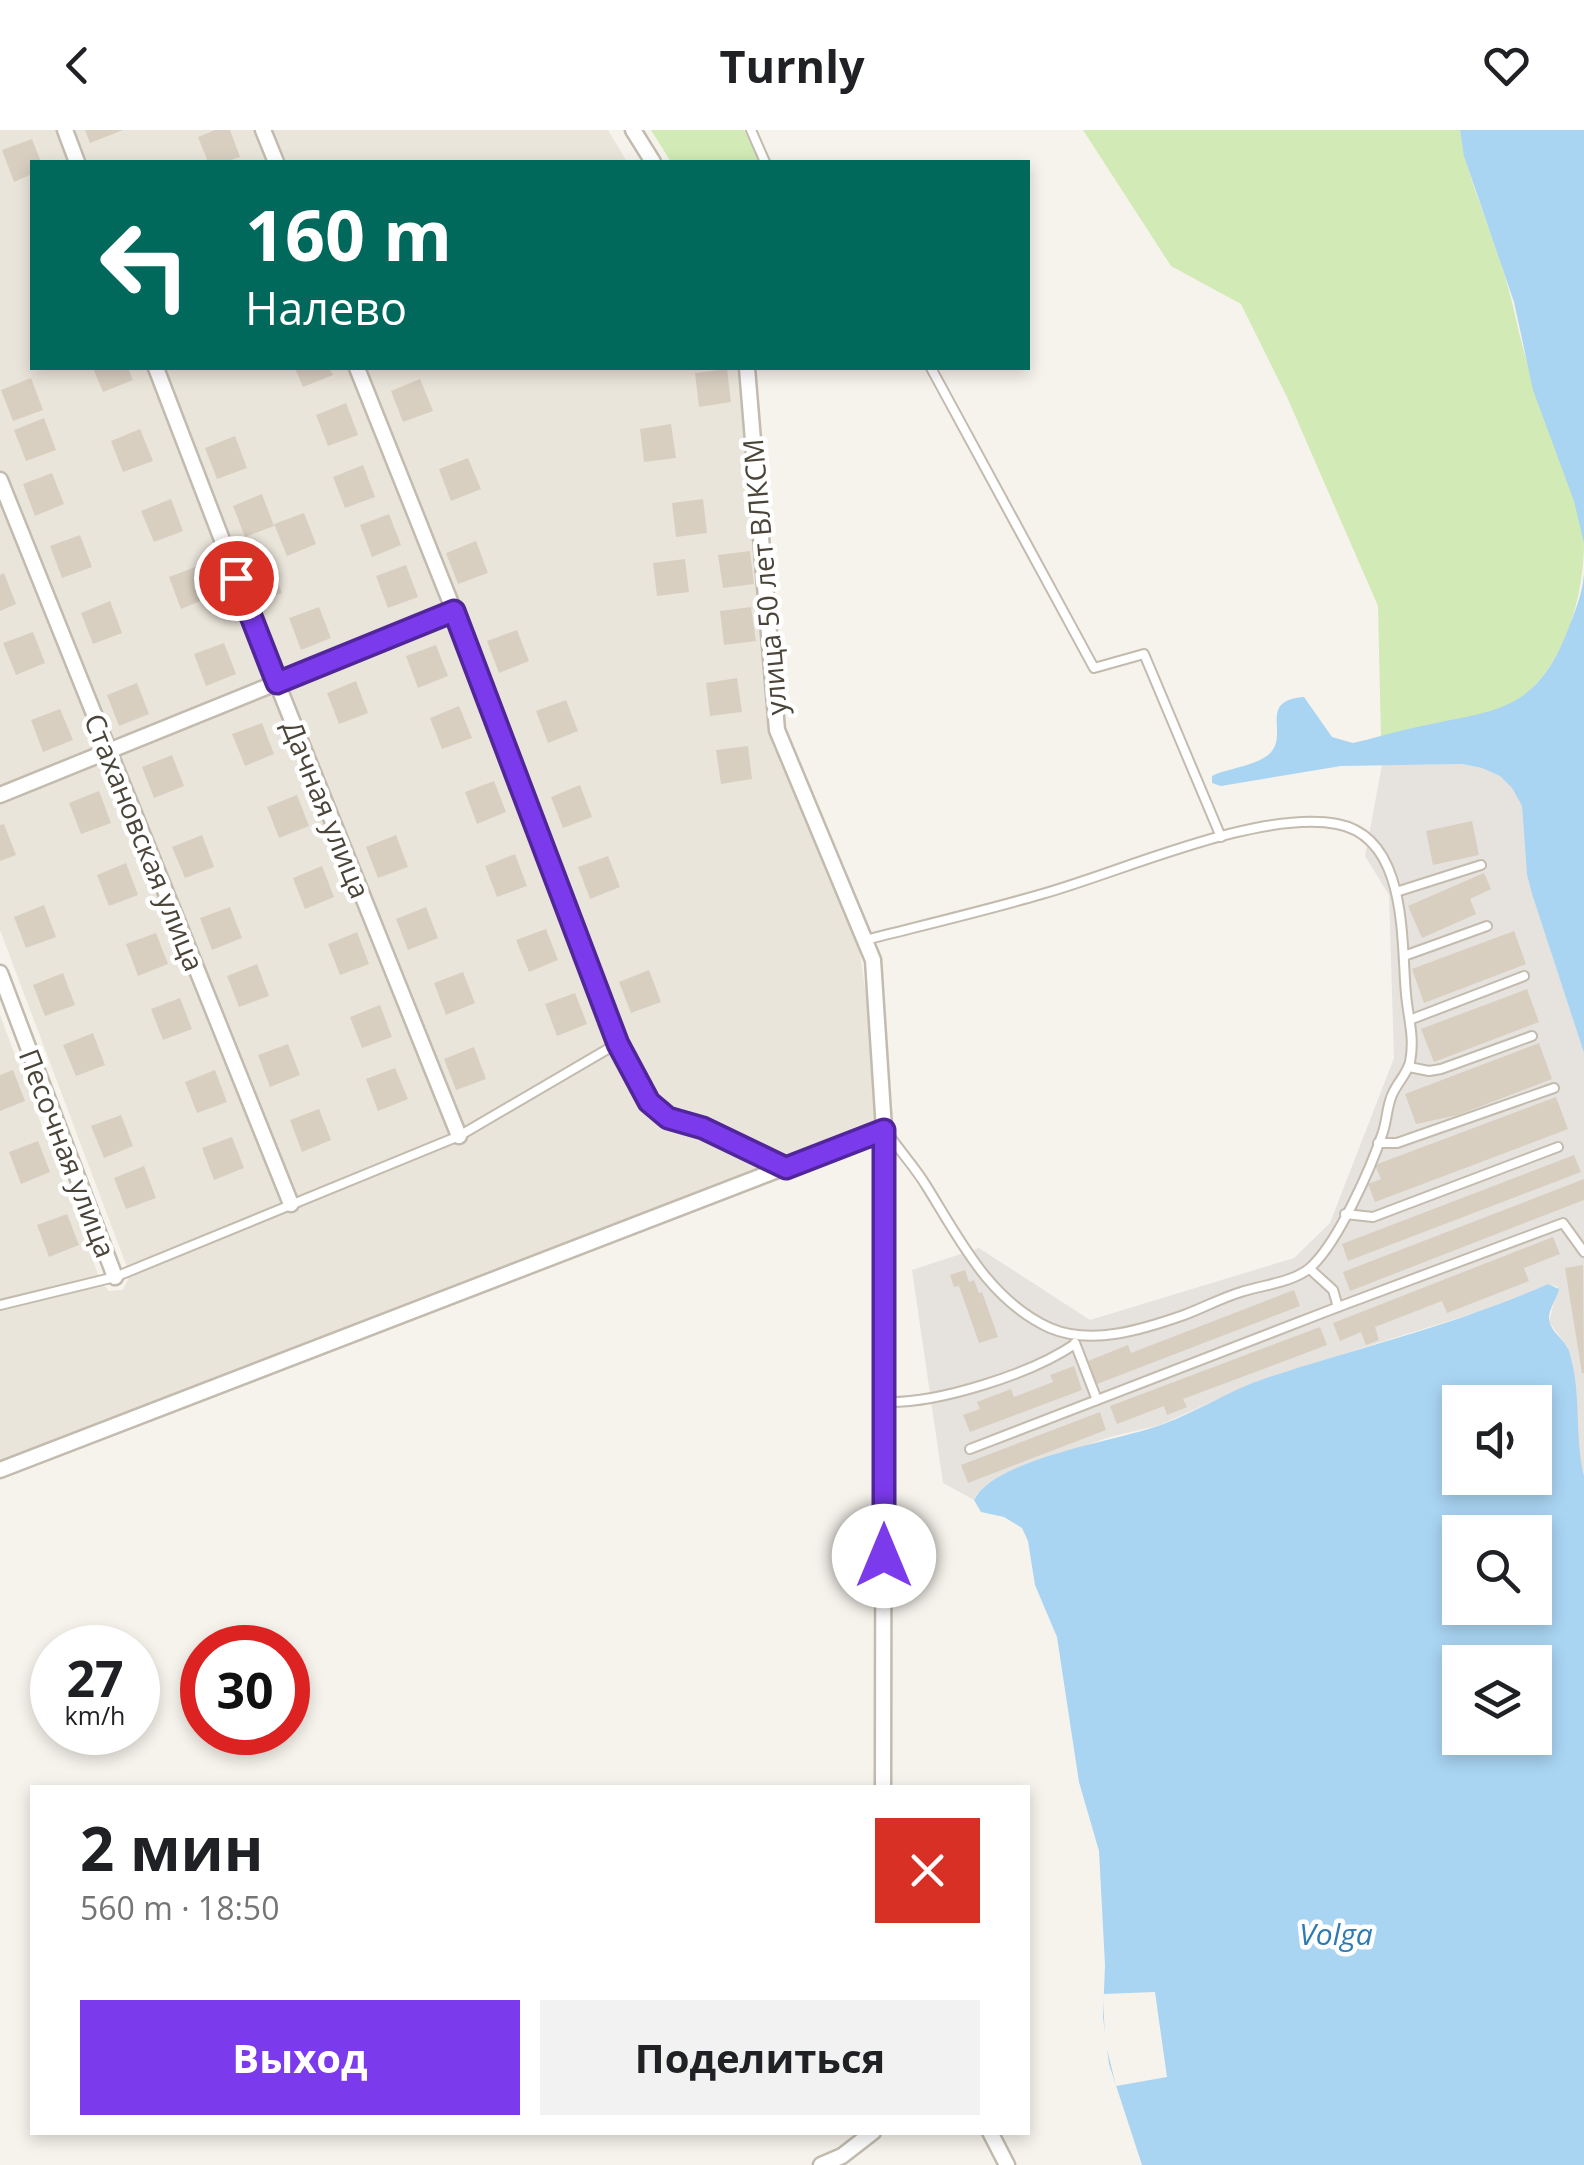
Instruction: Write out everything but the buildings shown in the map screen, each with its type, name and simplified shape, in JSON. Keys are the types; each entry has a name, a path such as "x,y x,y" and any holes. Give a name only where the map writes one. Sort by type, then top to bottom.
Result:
{"street":[{"path":"65,130 77,160"},
{"path":"263,130 275,160"},
{"path":"633,130 652,160"},
{"name":"Дачная улица","path":"157,370 277,683 460,1136"},
{"path":"358,370 618,1044"},
{"name":"улица 50 лет ВЛКСМ","path":"747,370 777,730 873,960 884,1130 883,1785"},
{"name":"Стахановская улица","path":"0,480 291,1204"},
{"path":"0,795 454,611"},
{"name":"Песочная улица","path":"0,973 115,1277"},
{"path":"0,1470 884,1130"},
{"path":"821,2165 842,2156 869,2135"},
{"path":"992,2135 1008,2165"}],"lane":[{"path":"751,130 764,160"},
{"path":"933,370 1094,668 1144,654 1221,837"},
{"path":"865,940 1044,894 1221,837 1298,820 1336,824 1357,829 1394,879 1406,1000 1412,1019 1409,1067 1393,1090 1378,1143 1346,1214 1310,1269 1143,1330 1071,1334 1049,1327 1014,1303 982,1275 925,1184 884,1130"},
{"path":"1396,892 1481,866"},
{"path":"1404,956 1487,926"},
{"path":"1412,1019 1524,976"},
{"path":"1409,1067 1428,1072 1441,1069 1532,1036"},
{"path":"0,1305 115,1277 460,1136 618,1044 649,1102 668,1118 703,1128 786,1168"},
{"path":"1378,1143 1396,1143 1554,1088"},
{"path":"1346,1214 1374,1217 1558,1147"},
{"path":"970,1449 1564,1223 1584,1252"},
{"path":"1310,1269 1333,1290 1338,1307"},
{"path":"1071,1334 1097,1400"},
{"path":"884,1402 907,1403 1024,1372 1075,1344"}],"shaded area":[{"path":"0,130 608,130 626,160 30,160 30,370 744,370 794,795 856,926 886,1133 0,1465 0,1015 101,1282 109,1291 123,1290 130,1275 0,930"},
{"path":"1462,764 1500,776 1522,806 1527,875 1584,1053 1584,1476 1578,1453 1573,1364 1567,1346 1549,1322 1558,1287 1548,1284 1503,1304 1260,1380 1160,1425 1110,1437 1006,1473 974,1500 943,1483 912,1270 979,1248 1090,1320 1294,1258 1330,1223 1394,1058 1389,895 1365,856 1382,765"}],"green space":[{"path":"651,130 744,130 758,160 670,160"},
{"path":"1083,130 1460,130 1529,368 1574,499 1584,543 1577,602 1564,641 1544,675 1516,701 1479,716 1381,737 1378,606 1287,397 1241,304 1171,266"}],"water":[{"path":"1460,130 1584,130 1584,543 1574,501 1533,390 1514,302 1464,156"},
{"path":"1584,573 1584,1053 1527,875 1522,806 1500,776 1462,764 1341,766 1221,786 1212,783 1212,776 1267,756 1276,743 1278,710 1290,699 1304,697 1332,737 1353,743 1506,705 1540,680 1554,660 1575,611"},
{"name":"Volga","path":"1548,1284 1559,1289 1549,1318 1567,1347 1573,1366 1584,1476 1584,2165 1142,2165 1109,2064 1103,2017 1105,1965 1099,1851 1079,1782 1057,1637 1035,1585 1022,1528 1004,1517 981,1512 974,1500 987,1485 1031,1462 1161,1425 1266,1378 1444,1323"}],"pier":[{"path":"1155,1992 1167,2077 1116,2086 1105,2041 1103,1994"}],"route":[{"path":"236,578 277,683 454,611 618,1044 649,1102 668,1118 703,1128 786,1168 884,1130 884,1556"}]}
